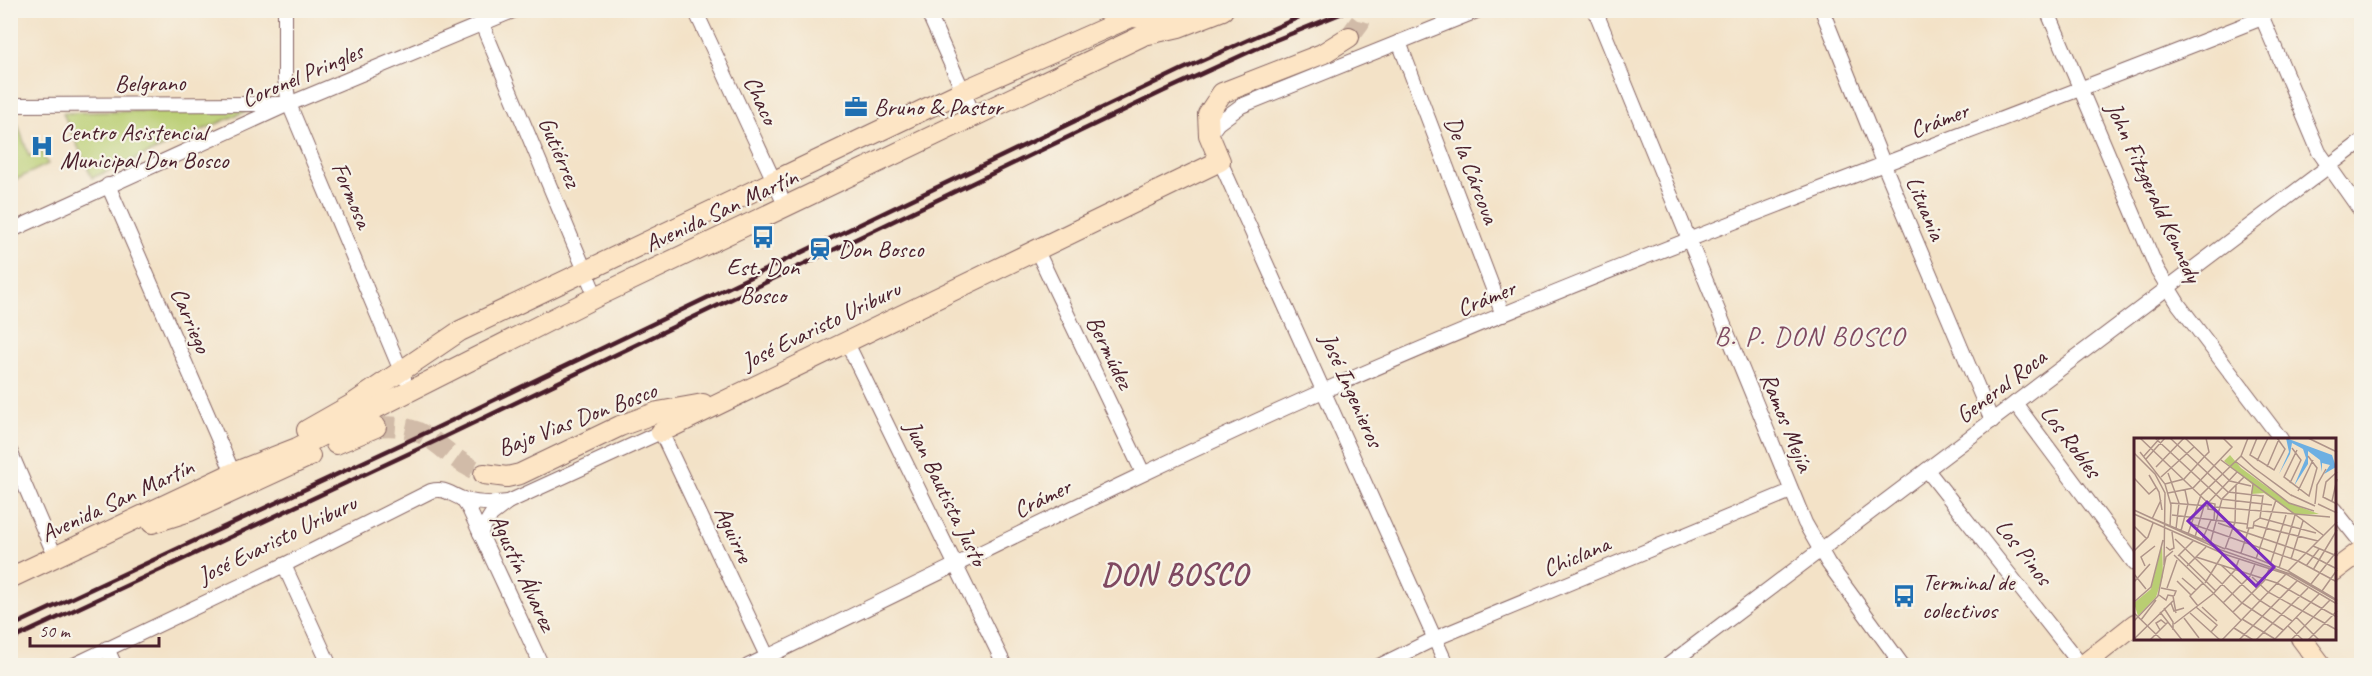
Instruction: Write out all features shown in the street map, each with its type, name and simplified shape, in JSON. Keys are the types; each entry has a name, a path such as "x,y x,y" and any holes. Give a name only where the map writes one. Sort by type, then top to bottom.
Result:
{"main road":[{"name":"Avenida San Martín","path":"239,471 351,405 460,332 963,91 1120,21 1137,16 1184,10"},
{"name":"Avenida San Martín","path":"10,579 239,471 297,448 596,297 1144,34 1179,27 1223,10"},
{"path":"1034,88 1032,76 1108,41 1115,36 1120,21"},
{"path":"1209,135 1208,114 1222,93 1322,54 1349,37"},
{"name":"José Ingenieros","path":"1209,135 1220,161"},
{"name":"José Evaristo Uriburu","path":"661,432 1220,161"},
{"name":"Bajo Vias Don Bosco","path":"484,474 507,477 520,474 648,415 724,401"},
{"path":"89,541 190,511 376,426"},
{"path":"2336,569 2361,550"},
{"path":"2081,665 2134,625"},
{"path":"2302,640 2322,666"}],"street":[{"name":"Formosa","path":"285,10 285,79 289,104 410,391"},
{"name":"Coronel Pringles","path":"10,231 289,104 515,10"},
{"name":"Chaco","path":"695,10 786,207"},
{"path":"927,10 974,116"},
{"path":"1209,135 1218,123 1241,106 1479,10"},
{"name":"Ramos Mejía","path":"1595,10 1791,491 1820,551 1903,666"},
{"name":"Lituania","path":"1822,10 1884,165 1992,421"},
{"name":"John Fitzgerald Kennedy","path":"2047,10 2079,90 2168,288 2280,438"},
{"path":"2261,14 2327,166 2361,213"},
{"name":"Crámer","path":"748,666 1143,473 1325,390 1503,315 2079,90 2261,14"},
{"name":"Gutiérrez","path":"482,24 596,297"},
{"name":"De la Cárcova","path":"1399,42 1503,315"},
{"name":"Belgrano","path":"10,105 289,104"},
{"name":"General Roca","path":"1666,666 2361,141"},
{"name":"José Ingenieros","path":"1220,161 1325,390 1447,666"},
{"name":"Carriego","path":"108,185 239,471"},
{"name":"Bermúdez","path":"1037,250 1143,473"},
{"name":"Juan Bautista Justo","path":"846,341 1005,666"},
{"name":"Los Robles","path":"2015,403 2134,563"},
{"name":"José Evaristo Uriburu","path":"480,533 491,515 508,502 661,432"},
{"name":"Aguirre","path":"661,432 767,656"},
{"path":"10,451 55,556"},
{"name":"Los Pinos","path":"1927,470 2081,665"},
{"name":"José Evaristo Uriburu","path":"72,666 284,565 431,491 439,489 448,491 462,499 482,504 508,502"},
{"name":"Chiclana","path":"1379,666 1434,639 1791,491"},
{"name":"Agustín Álvarez","path":"462,499 542,666"},
{"path":"2336,512 2361,544"},
{"path":"284,565 330,666"},
{"path":"107,648 115,666"}],"green space":[{"path":"253,108 92,178 63,113"},
{"path":"10,122 17,122 29,156 41,151 48,164 11,182"}],"tunnel":[{"path":"1349,37 1360,22 1363,10"},
{"path":"376,427 410,429 423,434 468,467 484,474"}],"railway":[{"path":"10,627 434,429 1181,70 1315,10"},
{"path":"10,640 442,438 1164,91 1273,41 1350,10"}],"place":[{"name":"Bruno & Pastor","path":"856,107"},
{"name":"Centro Asistencial Municipal Don Bosco","path":"42,146"},
{"name":"Est. Don Bosco","path":"763,237"},
{"name":"Don Bosco","path":"820,249"},
{"name":"Terminal de colectivos","path":"1904,596"}],"district":[{"name":"B. P. DON BOSCO","path":"1810,336"},
{"name":"DON BOSCO","path":"1175,574"}]}
